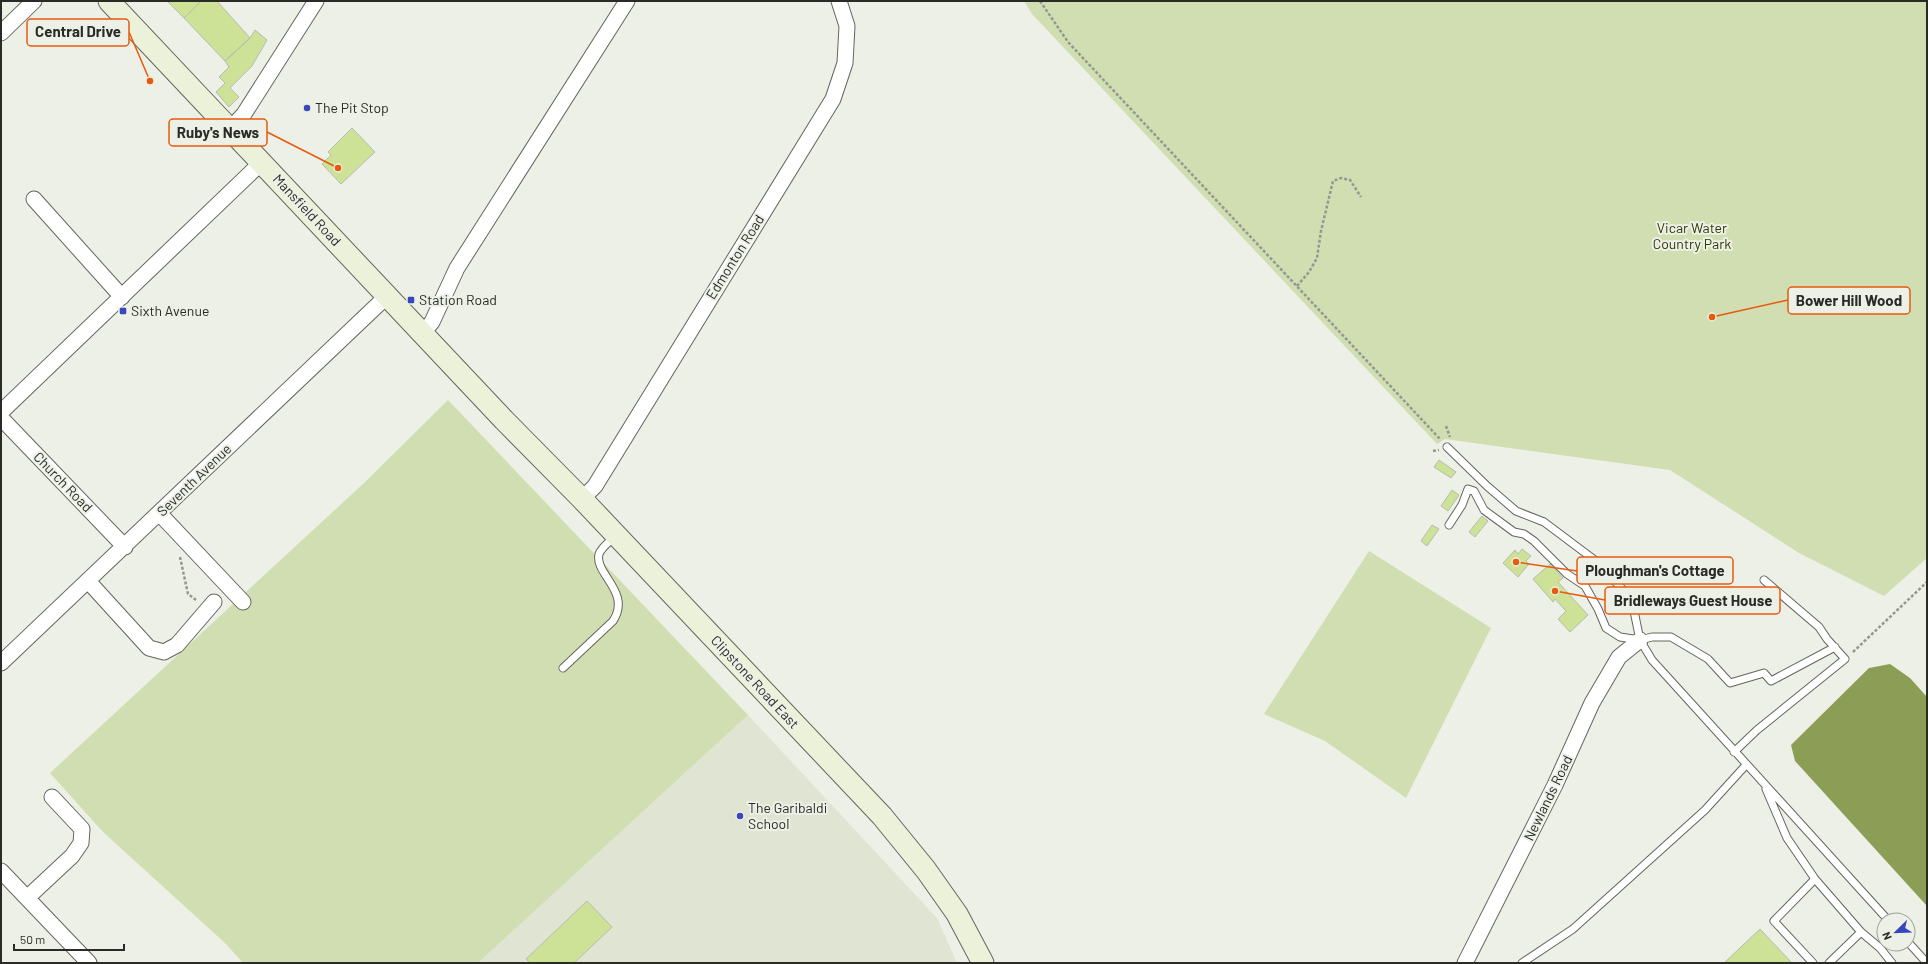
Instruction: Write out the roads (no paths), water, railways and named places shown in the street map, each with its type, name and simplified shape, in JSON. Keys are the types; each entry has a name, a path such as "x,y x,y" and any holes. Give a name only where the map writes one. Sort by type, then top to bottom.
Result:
{"main road":[{"name":"Mansfield Road","path":"114,3 230,129 504,420"},
{"name":"Clipstone Road East","path":"504,420 582,499 615,536 882,816 926,870 957,914 984,963"}],"street":[{"path":"1,33 34,1"},
{"path":"230,129 244,114 316,1"},
{"path":"422,334 432,322 457,268 627,1"},
{"name":"Edmonton Road","path":"582,499 595,486 833,99 846,62 847,26 839,1"},
{"path":"1,412 262,162"},
{"path":"34,199 122,297"},
{"name":"Seventh Avenue","path":"1,663 387,296"},
{"name":"Church Road","path":"1,418 124,547"},
{"path":"159,513 243,602"},
{"path":"88,581 149,648 164,652 177,645 214,602"},
{"name":"Newlands Road","path":"1465,963 1555,785 1592,703 1619,657 1640,640"},
{"path":"28,898 72,856 81,843 82,829 52,797"},
{"path":"1,871 89,963"}],"lane":[{"path":"1448,446 1487,486 1516,511 1544,522 1596,561 1624,591 1634,611 1640,640 1652,660 1881,912"},
{"path":"1449,525 1462,505 1468,489 1474,491 1484,510 1514,532 1524,534 1534,541 1567,574 1585,586 1598,609 1606,628 1620,637 1640,640 1652,637 1671,637 1708,659 1730,683 1764,673 1771,681 1835,647"},
{"path":"562,668 613,621 618,613 619,604 615,592 598,560 599,553 615,536"},
{"path":"1734,752 1757,730 1845,659 1819,626 1764,580"},
{"path":"1522,963 1573,929 1705,810 1746,765"},
{"path":"1763,784 1787,838 1815,879 1861,932 1880,948 1892,963"},
{"path":"1813,963 1774,921 1815,879"},
{"path":"1829,963 1861,932"},
{"path":"1916,951 1927,963"}],"place":[{"name":"Central Drive","path":"150,81"},
{"name":"The Pit Stop","path":"307,108"},
{"name":"Ruby's News","path":"338,168"},
{"name":"Station Road","path":"411,300"},
{"name":"Sixth Avenue","path":"123,311"},
{"name":"Bower Hill Wood","path":"1712,317"},
{"name":"Ploughman's Cottage","path":"1516,562"},
{"name":"Bridleways Guest House","path":"1555,591"},
{"name":"The Garibaldi School","path":"740,816"}],"park label":[{"name":"Vicar Water Country Park","path":"1692,236"}]}
